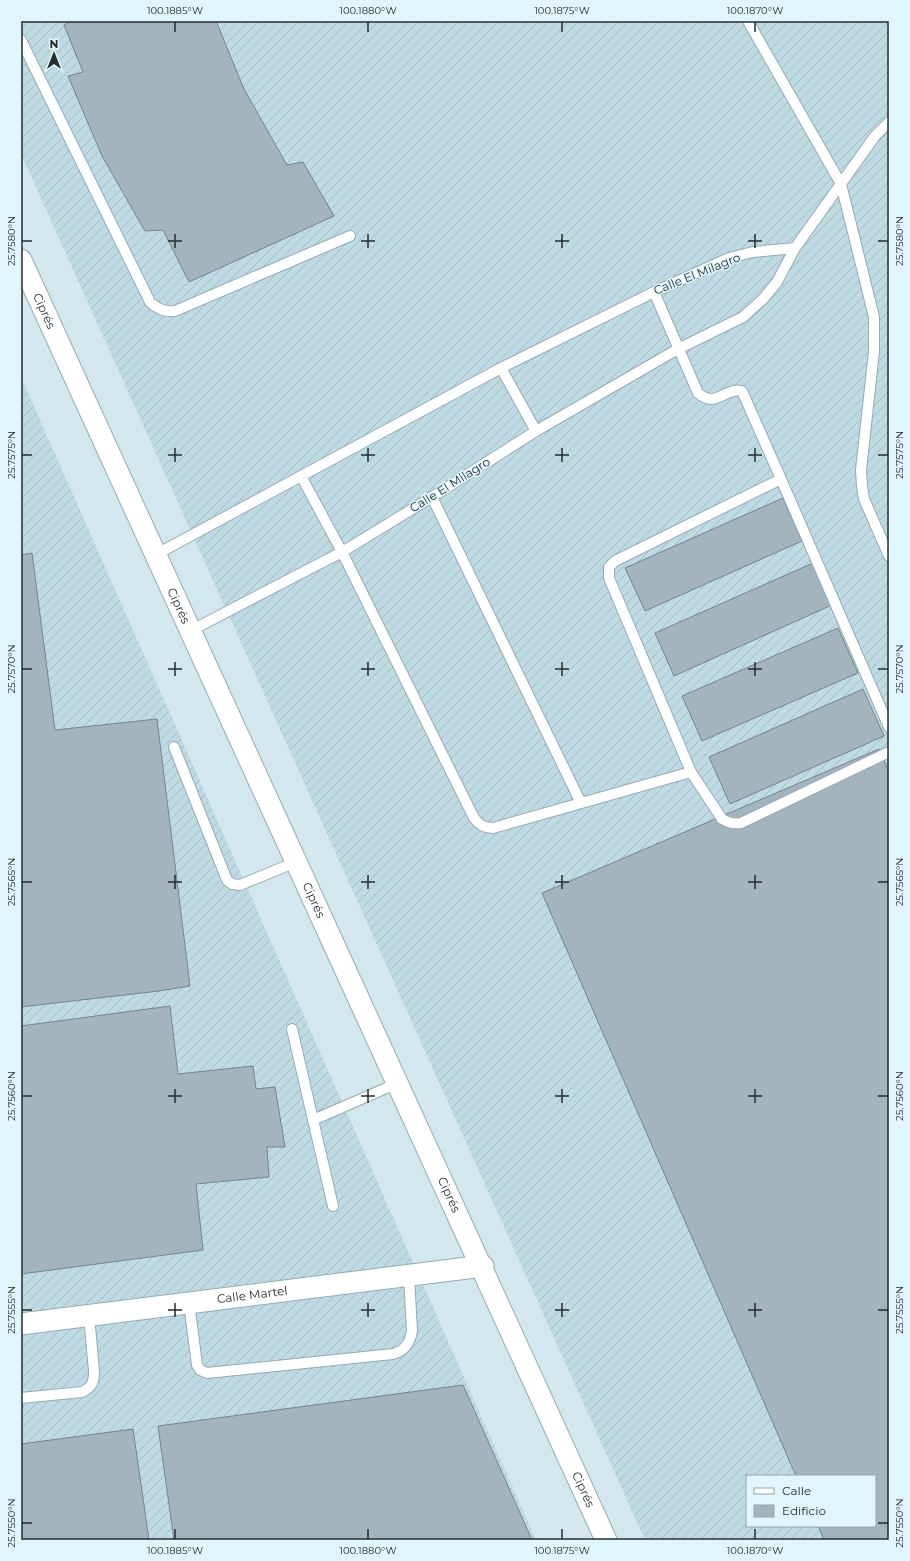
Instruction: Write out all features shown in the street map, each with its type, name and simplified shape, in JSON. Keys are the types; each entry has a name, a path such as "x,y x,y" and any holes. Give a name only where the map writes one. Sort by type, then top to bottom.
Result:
{"street":[{"name":"Ciprés","path":"21,260 606,1540"},
{"name":"Calle Martel","path":"21,1324 482,1266"}],"lane":[{"path":"748,21 841,184 874,317 874,351 861,470 862,486 864,500 889,556"},
{"path":"21,40 150,302 156,308 166,312 175,311 350,236"},
{"path":"795,248 875,136 889,122"},
{"name":"Calle El Milagro","path":"155,556 502,368 654,292 729,258 753,252 795,248"},
{"name":"Calle El Milagro","path":"190,631 342,552 536,431 678,349 743,317 764,299 777,282 795,248"},
{"path":"654,292 698,393 704,398 710,400 739,390 744,394 889,727"},
{"path":"502,368 536,431"},
{"path":"301,476 342,552 470,811 479,824 487,828 493,828 692,772"},
{"path":"781,479 615,561 609,567 610,578 692,772 722,819 734,824 741,823 889,752"},
{"path":"432,497 581,803"},
{"path":"174,747 227,880 232,884 240,885 296,862"},
{"path":"292,1029 333,1206"},
{"path":"313,1120 398,1083"},
{"path":"189,1303 197,1365 200,1370 207,1373 393,1354 401,1352 411,1339 412,1331 409,1276"},
{"path":"21,1398 82,1392 91,1387 94,1380 94,1371 89,1316"}],"shaded area":[{"path":"21,21 889,21 889,1540 645,1540 21,154"},
{"path":"21,377 536,1540 21,1540"}],"building":[{"path":"72,21 216,21 244,89 287,165 303,162 334,216 189,282 163,230 145,231 102,156 68,76 83,72 64,25"},
{"path":"783,498 802,541 645,611 625,568"},
{"path":"32,553 55,730 157,719 190,986 21,1007 21,555"},
{"path":"813,563 832,605 674,676 655,633"},
{"path":"838,628 858,673 702,741 682,696"},
{"path":"863,689 884,736 730,804 709,757"},
{"path":"879,749 889,772 889,1540 824,1540 818,1527 876,1527 876,1475 796,1475 542,893"},
{"path":"170,1006 178,1074 253,1066 256,1089 275,1087 285,1147 267,1147 269,1177 196,1184 203,1250 21,1274 21,1026"},
{"path":"463,1385 532,1540 174,1540 158,1426"},
{"path":"133,1429 149,1540 21,1540 21,1444"}]}
